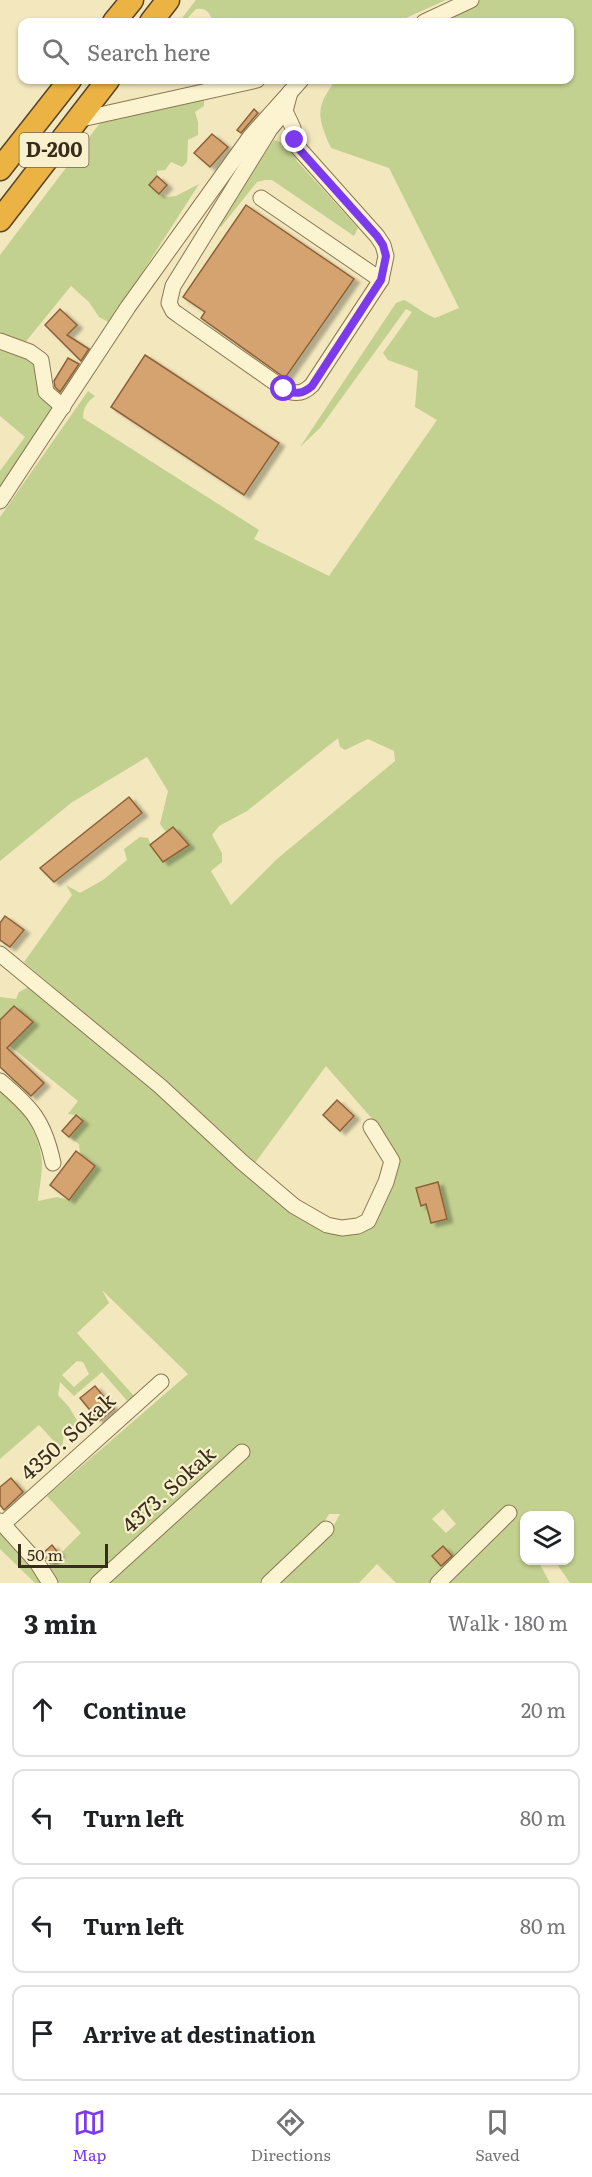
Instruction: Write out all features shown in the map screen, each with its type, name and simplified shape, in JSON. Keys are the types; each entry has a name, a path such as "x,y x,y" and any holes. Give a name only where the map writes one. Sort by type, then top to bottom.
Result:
{"highway":[{"path":"117,18 132,0"},
{"path":"154,18 168,0"},
{"path":"0,169 67,84"},
{"name":"D-200","path":"0,220 105,84"}],"street":[{"path":"433,18 471,0"},
{"path":"77,120 238,84"},
{"path":"0,501 128,307 250,137 297,84"},
{"path":"285,111 299,149 383,245 386,256 381,280 312,386 299,393 291,393 284,389 173,311 168,303 173,286 268,132 285,111 290,92"},
{"path":"268,132 295,140"},
{"path":"261,198 381,280"},
{"path":"0,341 30,352 41,360 46,392 63,407"},
{"path":"0,954 160,1086 242,1162 294,1206 327,1225 342,1228 358,1226 368,1221 379,1199 392,1161 371,1127"},
{"path":"0,1081 20,1098 37,1118 48,1138 53,1163"},
{"name":"4350. Sokak","path":"2,1522 161,1382"},
{"name":"4373. Sokak","path":"98,1583 242,1452"},
{"path":"438,1583 509,1513"},
{"path":"2,1522 36,1561 50,1583"},
{"path":"269,1583 326,1529"}],"green space":[{"path":"196,0 446,0 406,18 211,18 207,11 196,9 188,18 182,18"},
{"path":"481,0 592,0 592,1583 570,1583 558,1565 574,1565 574,1511 520,1511 520,1565 540,1565 550,1583 444,1583 443,1570 429,1583 396,1583 377,1564 359,1583 279,1583 329,1534 340,1514 329,1514 320,1529 262,1583 60,1583 56,1580 49,1565 81,1533 47,1496 188,1374 102,1290 109,1303 77,1333 135,1397 129,1403 102,1372 74,1396 60,1382 58,1395 69,1407 79,1424 64,1432 62,1450 39,1425 0,1459 0,1087 22,1112 38,1142 42,1173 38,1201 57,1197 69,1200 95,1166 80,1155 79,1144 69,1137 83,1121 76,1115 68,1114 78,1101 0,1038 0,997 16,999 19,992 30,986 121,1061 231,1160 291,1210 362,1231 394,1168 374,1121 326,1066 255,1163 211,1122 24,962 72,895 66,885 80,893 103,880 127,860 124,849 140,837 148,838 163,862 189,845 173,827 166,832 160,824 168,791 147,757 71,803 0,861 0,517 88,391 95,396 86,406 83,418 259,530 254,539 329,576 437,420 415,407 418,371 388,360 383,353 412,312 406,309 320,428 300,447 396,303 404,300 435,318 459,308 389,168 331,148 320,113 324,98 333,84 574,84 574,18 445,18","holes":["338,738 340,747 345,750 368,739 394,751 395,761 277,859 231,905 211,871 222,862 222,853 212,835 219,826 247,811","14,1006 33,1022 20,1035 2,1019","77,1361 83,1362 89,1374 74,1387 62,1375","443,1509 456,1524 446,1533 432,1519"]},
{"path":"204,99 204,106 195,112 198,135 188,140 187,162 182,167 171,162 165,170 157,171 157,176 149,185 166,197 176,196 199,184 110,323 99,317 89,302 71,286 23,345 0,334 0,255 100,123 111,116"},
{"path":"274,140 291,146 297,161 358,228 354,236 272,180 257,182 221,227 217,224"},
{"path":"0,346 36,361 54,414 0,494 0,471 25,437 0,416"},
{"path":"0,1533 16,1547 45,1583 35,1583 0,1549"}],"building":[{"path":"254,109 258,113 241,133 237,130"},
{"path":"212,134 228,147 210,167 194,153"},
{"path":"157,176 167,185 159,194 149,185"},
{"path":"246,205 354,279 285,378 201,318 205,312 183,297"},
{"path":"60,309 77,325 67,335 89,349 81,361 45,325"},
{"path":"145,355 279,443 244,495 111,407"},
{"path":"68,358 79,364 60,392 55,387 54,381"},
{"path":"129,797 142,813 54,882 40,868"},
{"path":"173,827 189,845 163,862 150,845"},
{"path":"5,916 24,930 10,947 0,940 0,923"},
{"path":"14,1006 33,1022 7,1048 44,1083 31,1096 0,1067 0,1020"},
{"path":"337,1100 354,1116 340,1131 323,1115"},
{"path":"76,1115 83,1121 69,1137 62,1131"},
{"path":"76,1151 95,1166 69,1200 50,1185"},
{"path":"438,1182 447,1219 431,1223 426,1204 421,1206 416,1188"},
{"path":"95,1386 114,1409 99,1421 80,1398"},
{"path":"11,1478 23,1492 4,1510 0,1505 0,1487"},
{"path":"52,1545 59,1554 50,1563 42,1554"},
{"path":"443,1546 452,1556 441,1566 432,1556"}],"route":[{"path":"284,389 291,393 299,393 312,386 381,280 386,256 377,236 299,149 295,140"}]}
